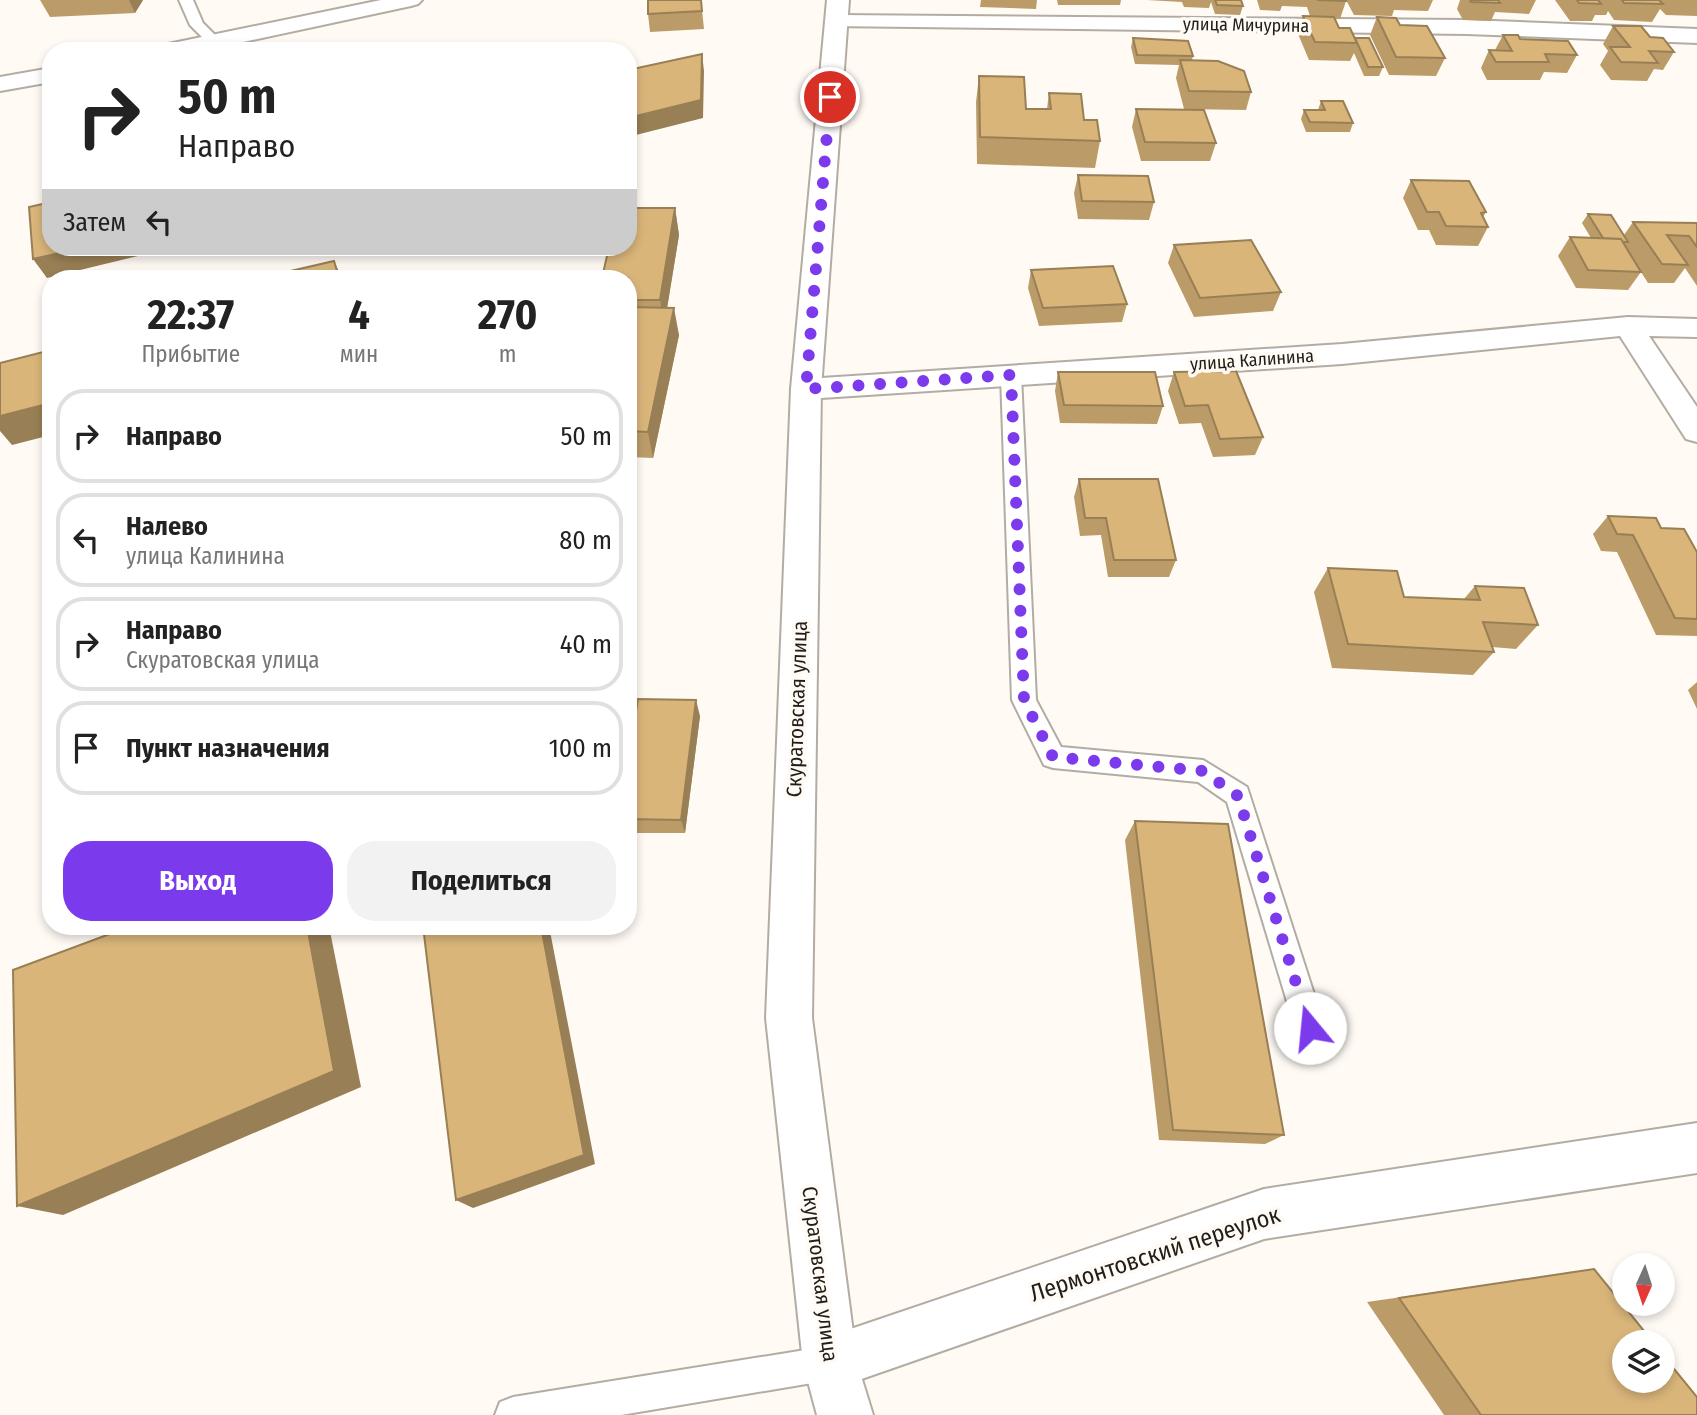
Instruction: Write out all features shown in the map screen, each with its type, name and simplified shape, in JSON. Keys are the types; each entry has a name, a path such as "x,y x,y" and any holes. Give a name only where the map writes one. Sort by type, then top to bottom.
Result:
{"street":[{"path":"210,42 411,0"},
{"name":"улица Мичурина","path":"837,10 1697,36"},
{"name":"Скуратовская улица","path":"837,10 806,389 789,1018 830,1363 845,1415"},
{"path":"0,84 42,77"},
{"path":"1628,326 1697,430"},
{"name":"улица Калинина","path":"806,389 1342,354 1628,326 1697,328"},
{"name":"Лермонтовский переулок","path":"830,1363 1264,1214 1697,1148"}],"lane":[{"path":"186,0 197,25 214,41"},
{"path":"1011,375 1024,700 1053,757 1203,771 1238,796 1310,1028"},
{"path":"513,1415 830,1363"}],"building":[{"path":"648,0 701,0 702,11 648,14"},
{"path":"1215,0 1241,0 1243,6 1217,5"},
{"path":"1470,0 1498,0 1500,3 1471,2"},
{"path":"1577,0 1598,0 1601,4 1579,3"},
{"path":"1622,0 1659,0 1663,4 1624,3"},
{"path":"1303,16 1334,17 1339,28 1350,28 1357,43 1315,42"},
{"path":"1377,17 1396,18 1400,25 1427,26 1445,58 1396,57"},
{"path":"1613,26 1641,26 1650,37 1663,38 1674,52 1649,51 1658,63 1621,62 1610,47 1630,47"},
{"path":"1503,35 1518,35 1520,39 1568,41 1577,55 1545,54 1549,62 1496,62 1489,50 1512,51"},
{"path":"1133,38 1188,41 1193,56 1137,55"},
{"path":"1355,38 1369,38 1383,67 1368,67"},
{"path":"702,54 701,100 637,116 637,68"},
{"path":"1180,60 1218,61 1244,71 1251,92 1189,91"},
{"path":"979,76 1024,77 1026,109 1051,109 1049,93 1081,94 1084,120 1097,120 1100,141 980,137"},
{"path":"1321,101 1343,101 1353,123 1310,122 1304,110 1325,110"},
{"path":"1136,109 1204,110 1216,143 1145,142"},
{"path":"1078,175 1148,176 1154,202 1082,201"},
{"path":"1411,180 1469,181 1486,212 1481,213 1488,227 1446,226 1439,212 1427,212"},
{"path":"42,204 42,256 46,256 33,259 29,207"},
{"path":"637,208 675,208 660,300 637,300 637,270 604,270 607,256 637,256"},
{"path":"1588,214 1611,215 1628,242 1603,238"},
{"path":"1633,222 1697,223 1697,247 1689,236 1667,235 1688,265 1662,264"},
{"path":"1570,237 1621,239 1641,272 1588,270"},
{"path":"1251,240 1281,292 1200,298 1174,245"},
{"path":"334,261 337,270 295,270"},
{"path":"1113,266 1127,304 1043,308 1031,270"},
{"path":"637,307 674,308 648,432 637,431"},
{"path":"42,352 42,405 0,416 0,363"},
{"path":"1236,371 1263,437 1220,439 1208,405 1185,406 1174,372"},
{"path":"1058,372 1155,372 1163,406 1064,405"},
{"path":"1079,479 1158,479 1176,560 1114,560 1106,518 1085,518"},
{"path":"1608,516 1656,518 1661,528 1684,529 1697,552 1697,619 1675,618 1633,535 1617,534"},
{"path":"1328,568 1397,571 1404,597 1480,600 1475,586 1524,588 1538,625 1483,622 1494,652 1348,644"},
{"path":"638,699 696,700 681,820 637,819"},
{"path":"1135,821 1228,824 1284,1135 1173,1130"},
{"path":"107,935 309,935 334,1071 17,1206 13,970"},
{"path":"424,935 543,935 584,1155 456,1200"},
{"path":"1594,1269 1612,1291 1612,1316 1632,1316 1643,1330 1612,1330 1612,1393 1675,1393 1675,1370 1697,1397 1697,1415 1481,1415 1399,1298"}],"route":[{"path":"830,97 806,389 1011,375 1024,700 1053,757 1203,771 1238,796 1310,1028"}]}
